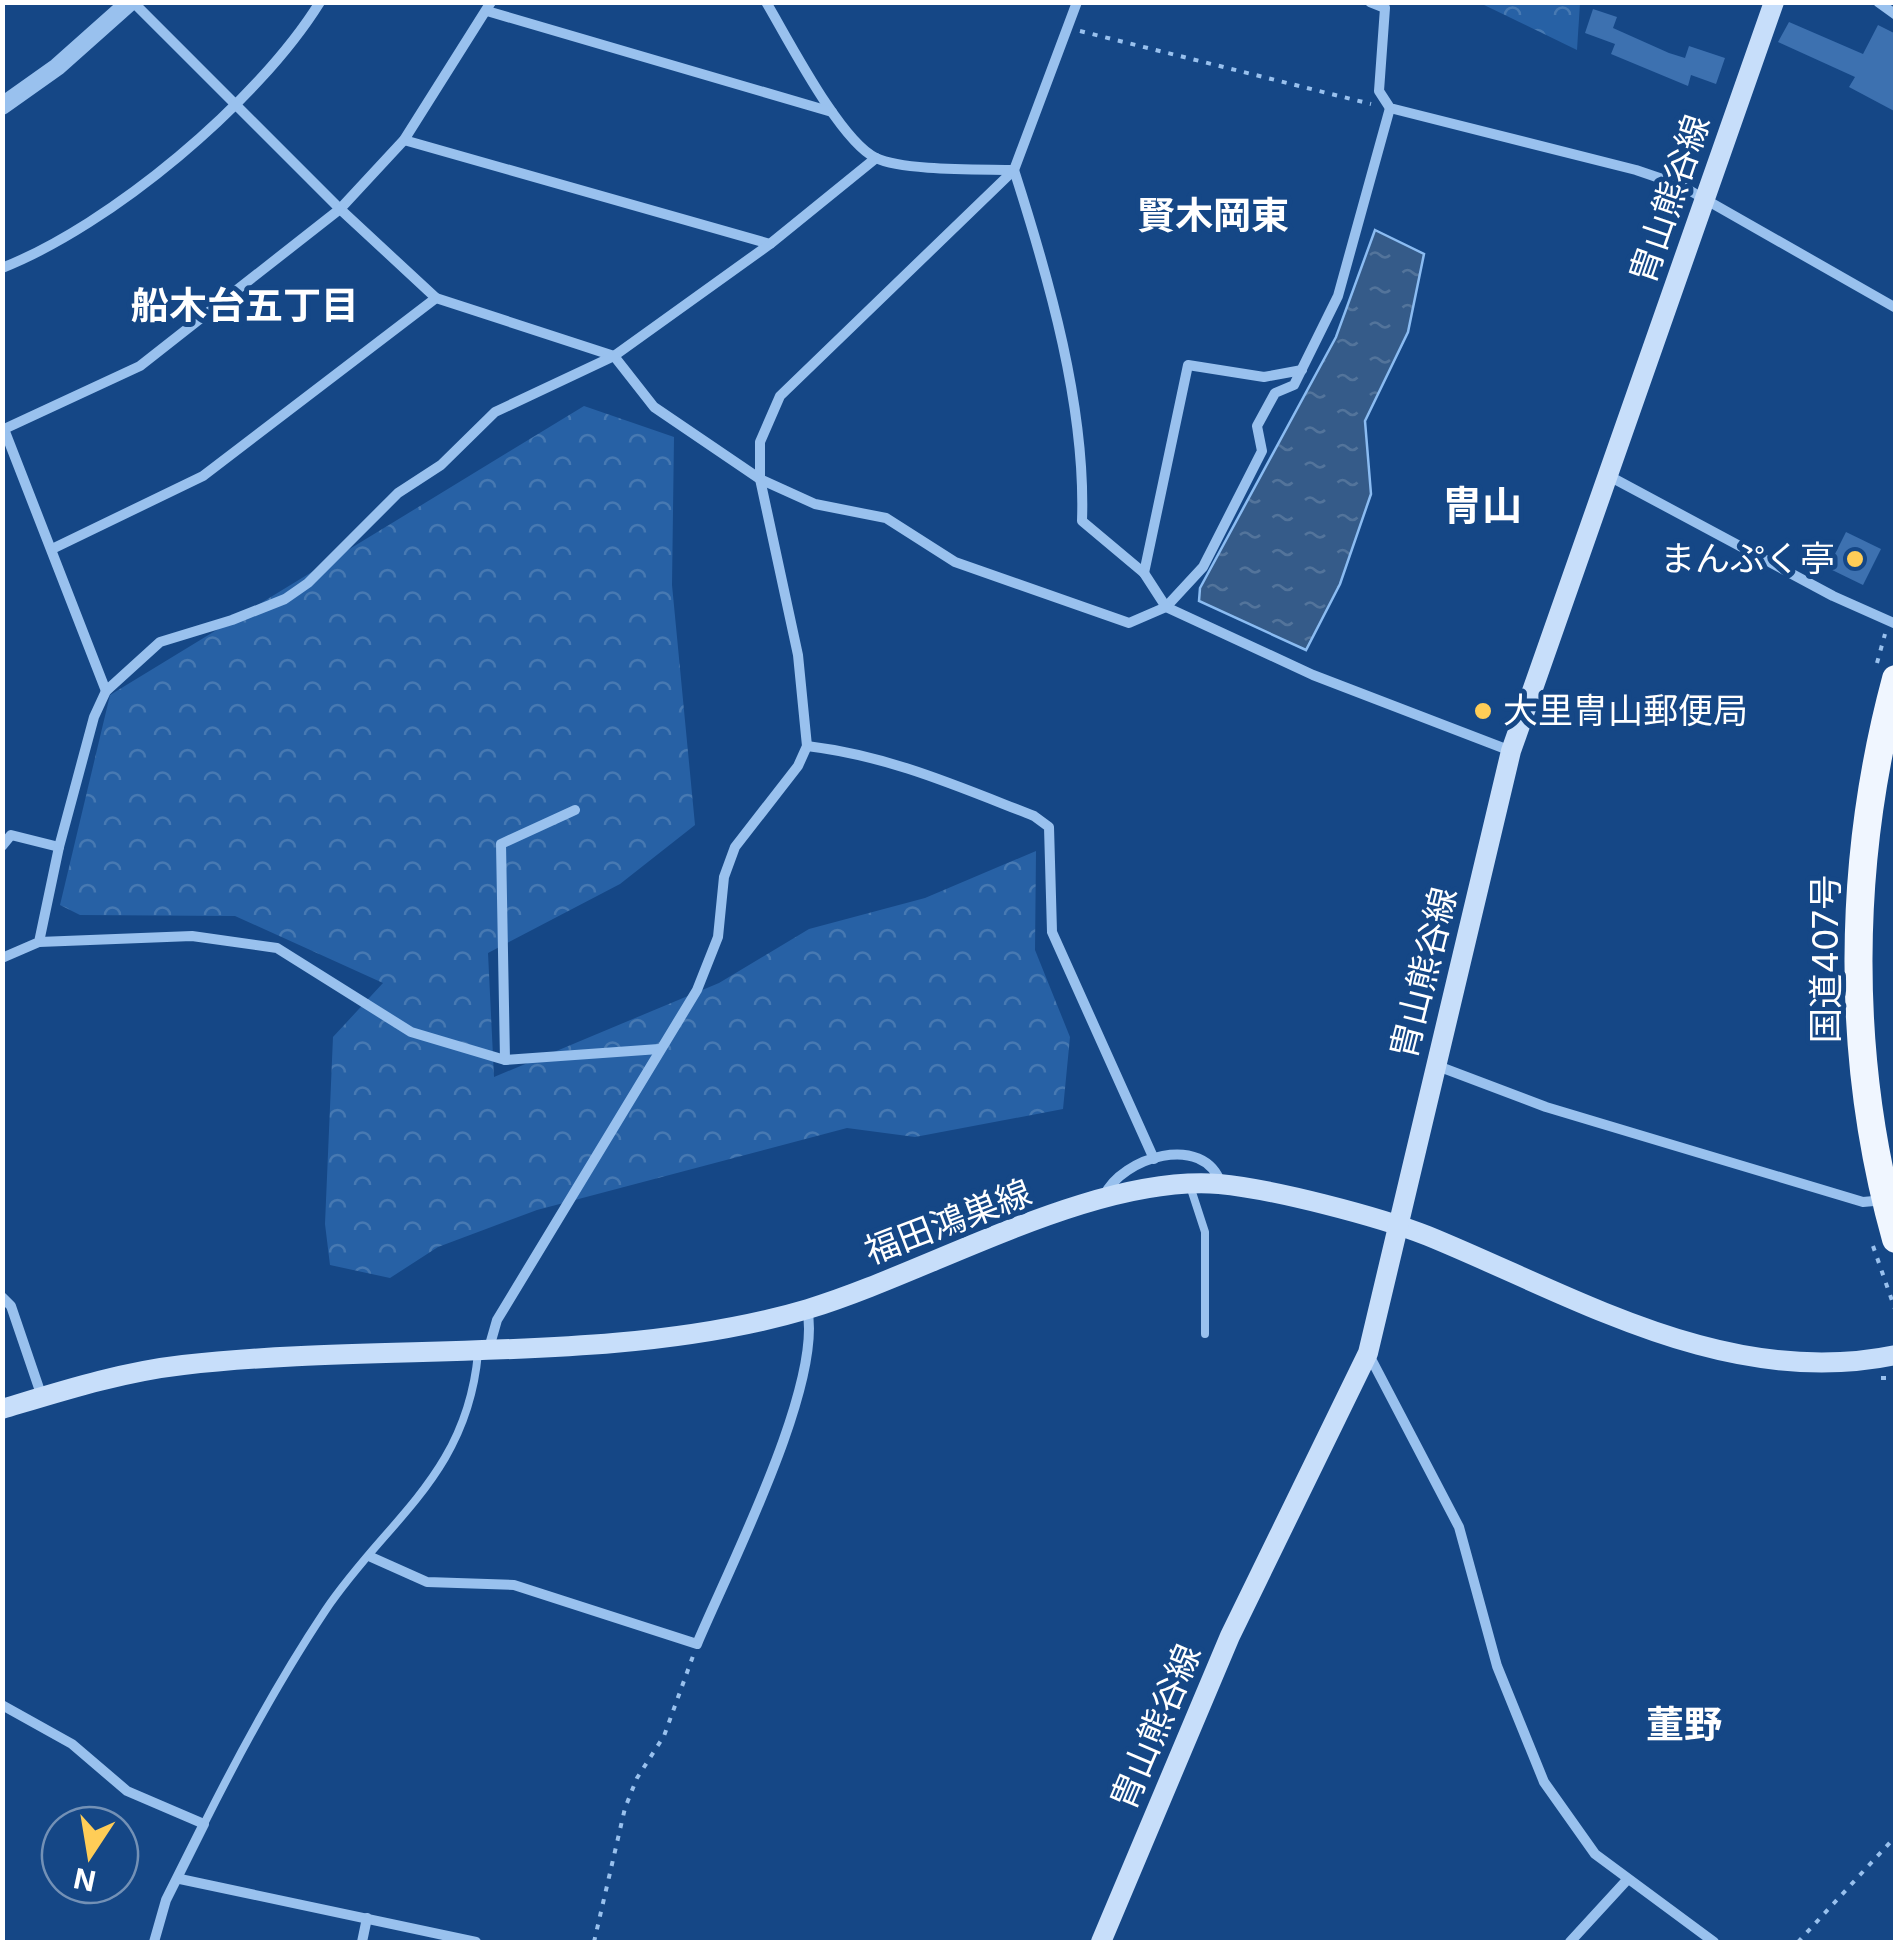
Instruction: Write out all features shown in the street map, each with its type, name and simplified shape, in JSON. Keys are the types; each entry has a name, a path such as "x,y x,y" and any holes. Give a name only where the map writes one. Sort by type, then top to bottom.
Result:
{"highway":[{"name":"国道407号","path":"1887,1220 1864,1065 1858,961 1864,844 1896,680"}],"main road":[{"name":"胄山熊谷線","path":"1102,1942 1230,1636 1368,1353 1512,751 1774,2"},
{"name":"福田鴻巣線","path":"2,1409 184,1364 688,1333 807,1310 1102,1200 1190,1184 1221,1184 1397,1225 1673,1340 1785,1360 1846,1361 1896,1355"}],"street":[{"path":"2,106 58,67 132,2 340,209 436,298 614,356 654,407 760,479 814,504 886,518 955,562 1129,623 1166,608 1203,567 1262,451 1257,426 1275,392 1294,385 1338,296 1390,108"},
{"path":"2,268 44,252 237,108 302,31 320,2"},
{"path":"766,2 832,112 876,158 936,167 1014,170"},
{"path":"484,1348 497,1320 698,990 718,937 724,877 735,847 798,766 808,746 798,655 760,479 760,442 780,396 1014,170 1077,2"},
{"path":"1370,2 1385,8 1379,90 1390,108 1636,170 1703,196 1896,308"},
{"path":"1878,2 1896,16"},
{"path":"106,690 3,430 140,366 340,209 404,140 489,7 832,112"},
{"path":"404,140 770,244"},
{"path":"39,942 59,847 94,717 106,690 160,642 284,599 308,583 398,493 440,465 495,412 614,356 770,244 876,158"},
{"path":"1014,170 1041,254 1084,463 1082,521 1144,573 1166,608 1313,676 1512,751"},
{"path":"52,549 202,476 436,298"},
{"path":"1144,573 1188,365 1264,376 1302,370"},
{"path":"1609,476 1833,596 1896,624"},
{"path":"808,746 867,754 907,766 1034,816 1049,827 1052,932 1154,1158"},
{"path":"504,1060 501,844 575,810"},
{"path":"2,846 10,835 59,847"},
{"path":"2,958 39,942 192,936 278,948 411,1032 504,1060 660,1049"},
{"path":"1435,1066 1546,1107 1864,1202 1887,1220"},
{"path":"1102,1200 1115,1179 1154,1158 1178,1152 1203,1158 1216,1169 1221,1184"},
{"path":"2,1297 10,1306 42,1397"},
{"path":"370,1558 427,1582 514,1585 697,1644 788,1424 809,1336 807,1310"},
{"path":"1368,1353 1460,1527 1497,1666 1544,1782 1571,1825 1626,1881 1714,1942"},
{"path":"2,1705 72,1744 126,1791 204,1824 180,1879 166,1900 154,1942"},
{"path":"180,1879 476,1942"},
{"path":"1570,1942 1626,1881"},
{"path":"362,1942 368,1918"}],"lane":[{"path":"1190,1184 1205,1232 1205,1334"},
{"path":"204,1824 274,1686 328,1606 370,1558 458,1437 484,1348"}],"path":[{"path":"1070,28 1390,108"},
{"path":"1887,1220 1896,1312"},
{"path":"594,1942 625,1808 664,1736 697,1644"},
{"path":"1798,1942 1896,1836"}],"green space":[{"path":"1480,3 1580,3 1577,50"},
{"path":"584,406 674,437 672,585 695,825 620,884 488,953 494,1077 719,983 809,929 925,898 1036,851 1035,950 1070,1037 1063,1109 915,1137 847,1128 537,1210 438,1247 390,1278 330,1265 325,1224 333,1037 383,983 235,916 80,915 60,905 110,695"}],"water":[{"path":"1375,230 1424,254 1408,332 1365,421 1371,494 1340,584 1306,650 1199,601 1200,588 1336,337"}],"building":[{"path":"1593,9 1617,17 1613,28 1669,53 1685,58 1689,46 1725,58 1716,84 1691,75 1688,86 1611,54 1615,44 1585,33"},
{"path":"1789,22 1863,54 1878,25 1896,34 1896,112 1849,87 1855,77 1778,42"},
{"name":"まんぷく亭","path":"1846,532 1881,549 1863,585 1828,568"}],"place":[{"name":"まんぷく亭","path":"1855,559"},
{"name":"大里冑山郵便局","path":"1483,711"}],"district":[{"name":"賢木岡東","path":"1213,216"},
{"name":"船木台五丁目","path":"245,306"},
{"name":"冑山","path":"1482,506"},
{"name":"董野","path":"1684,1725"}]}
